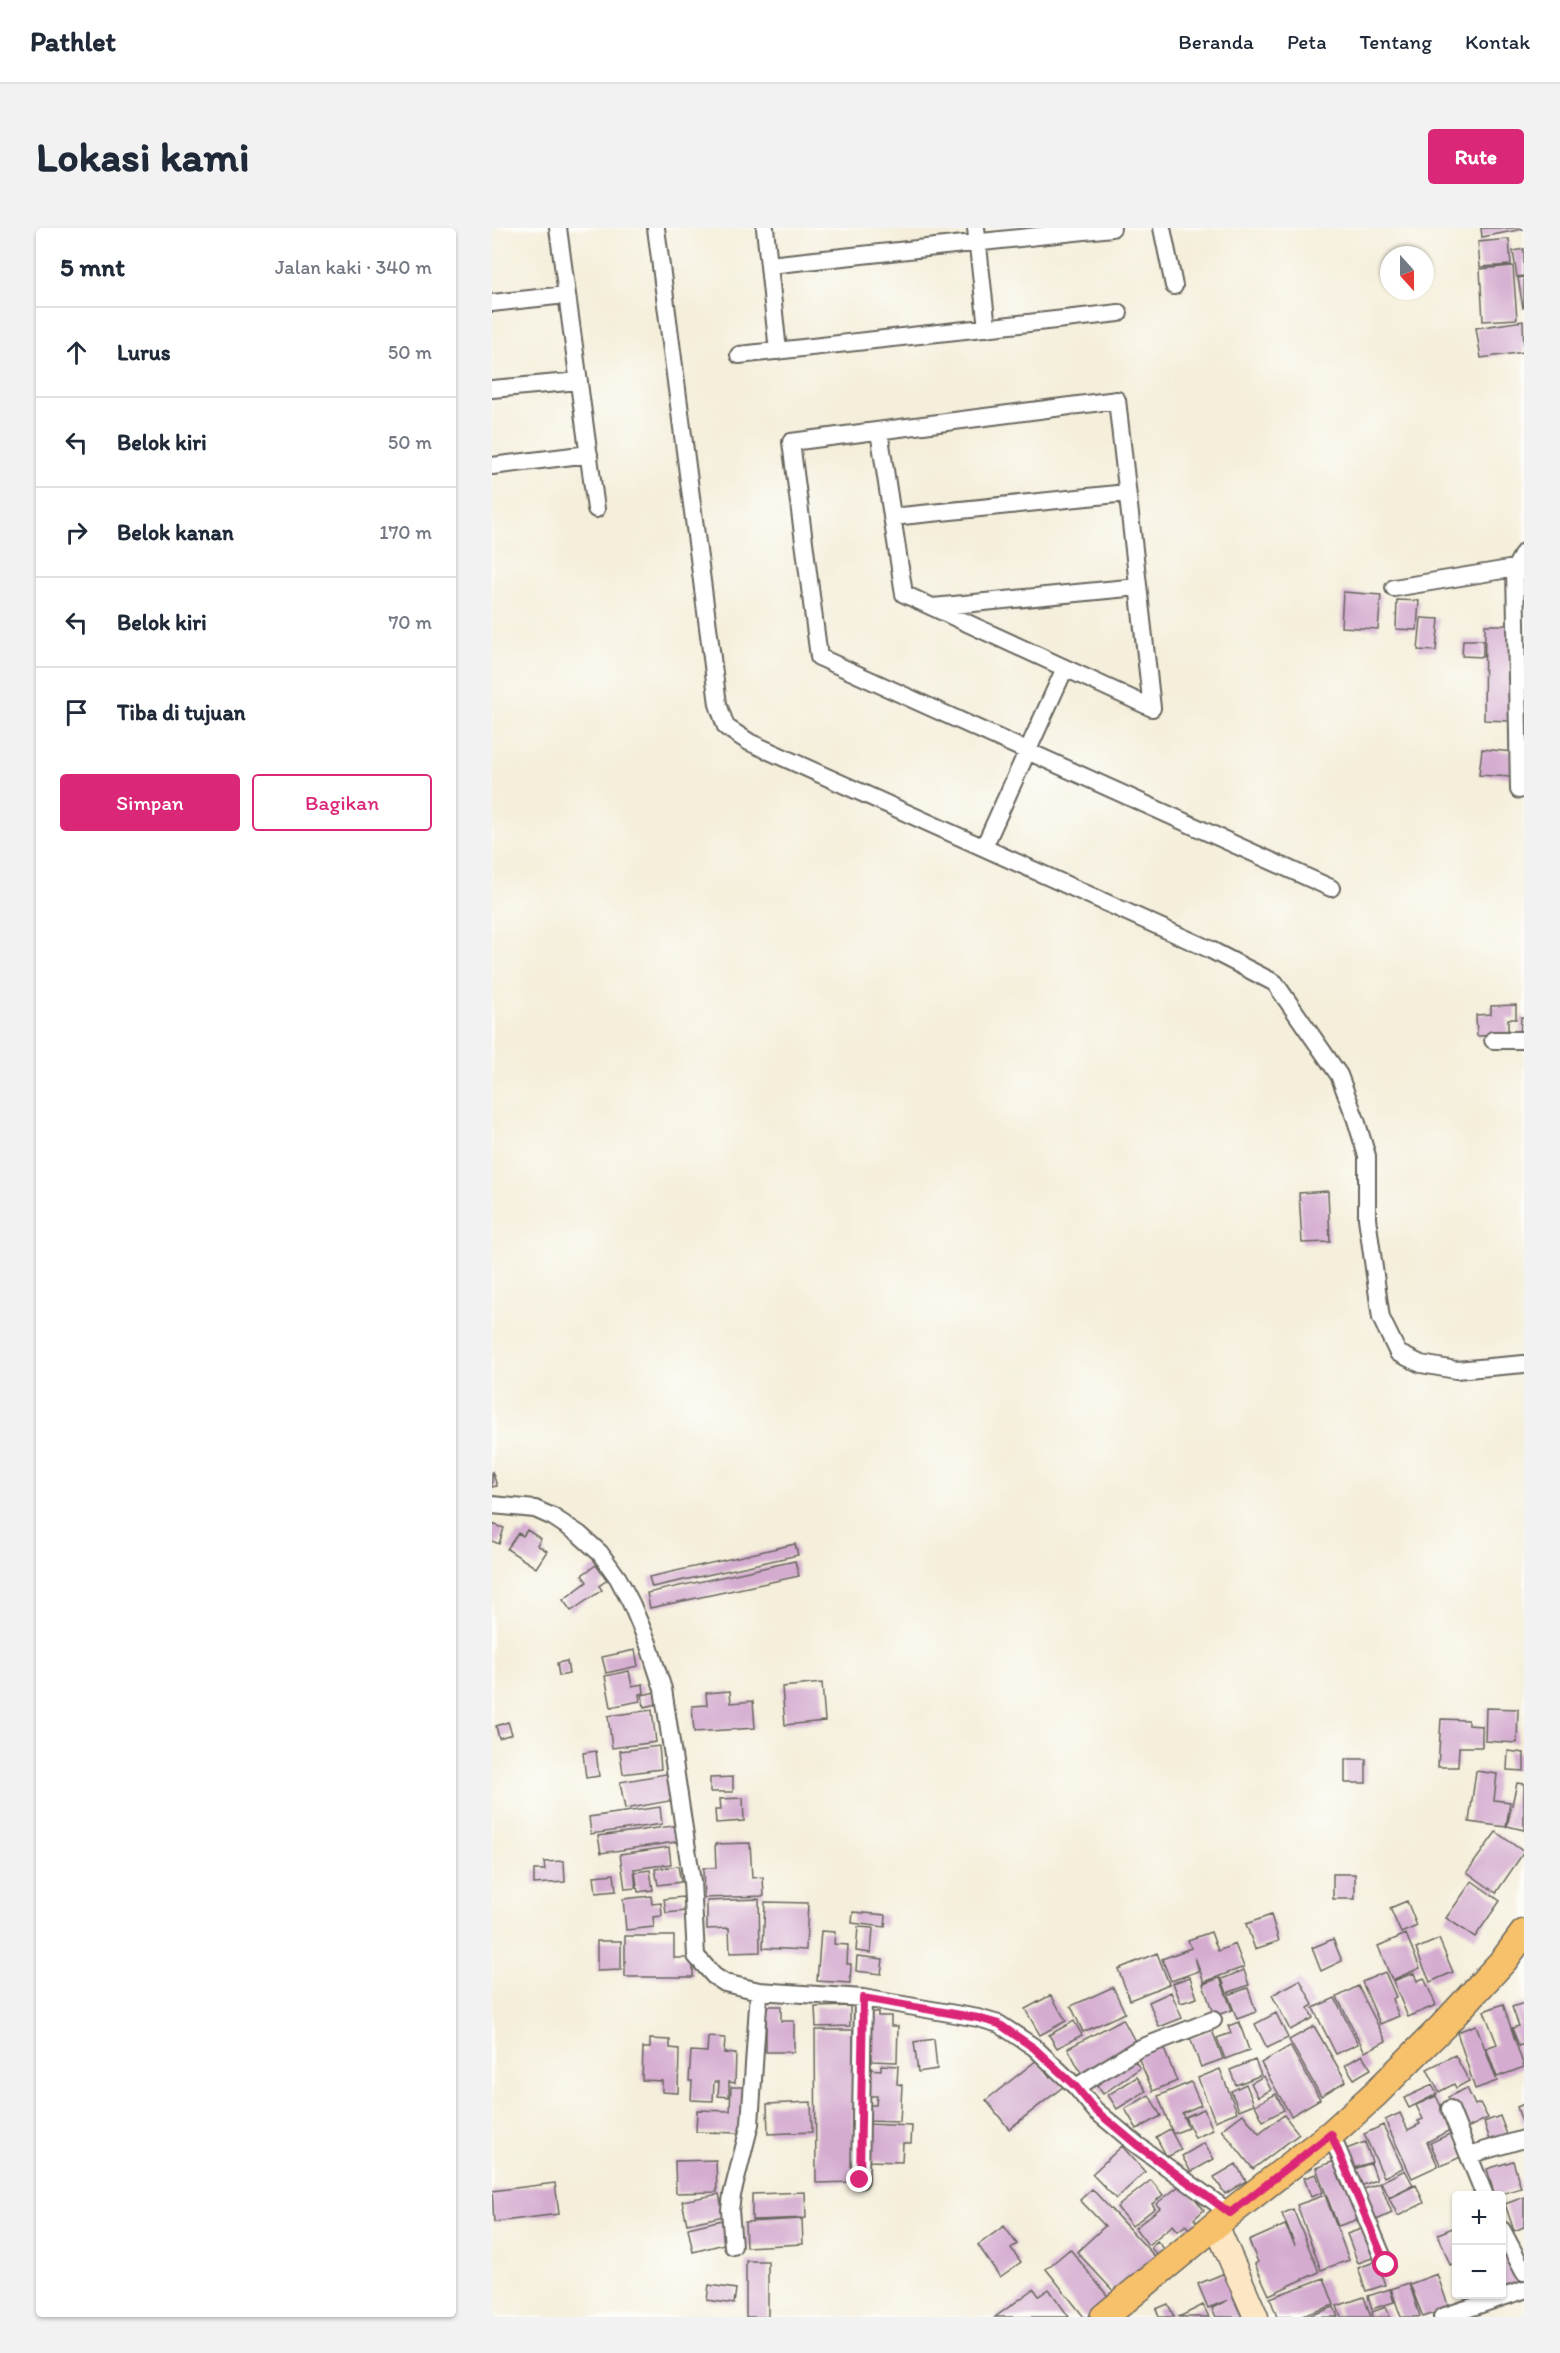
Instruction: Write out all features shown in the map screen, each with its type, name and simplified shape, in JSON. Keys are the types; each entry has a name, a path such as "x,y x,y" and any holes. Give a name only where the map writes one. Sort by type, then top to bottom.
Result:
{"main road":[{"path":"1104,2317 1331,2134 1375,2094 1443,2026 1504,1960 1524,1933"}],"street":[{"path":"558,228 596,508"},
{"path":"656,228 718,704 726,727 749,742 1209,949 1275,983 1339,1075 1356,1120 1366,1156 1367,1218 1381,1318 1398,1353 1421,1364 1456,1370 1524,1364"},
{"path":"765,228 778,351"},
{"path":"769,265 977,235 1112,228"},
{"path":"1162,228 1174,286"},
{"path":"977,235 987,328"},
{"path":"492,303 566,294"},
{"path":"739,355 1119,313"},
{"path":"492,389 579,381"},
{"path":"879,431 904,594 1152,708 1117,400 791,442 819,657 1331,888"},
{"path":"492,466 589,453"},
{"path":"892,517 1127,493"},
{"path":"1519,790 1515,568 1524,552"},
{"path":"1394,588 1515,568"},
{"path":"932,607 1138,587"},
{"path":"984,848 1065,668"},
{"path":"1493,1040 1524,1040"},
{"path":"492,1505 535,1509 553,1517 579,1534 600,1553 618,1578 648,1643 663,1689 692,1882 696,1956 714,1976 725,1983 759,1991 863,1998 978,2018 999,2024 1034,2048 1076,2087 1095,2110 1223,2219 1256,2317"},
{"path":"733,2246 730,2210 750,2124 752,2058 759,1991"},
{"path":"860,2180 863,1998"},
{"path":"1076,2087 1138,2049 1213,2020"},
{"path":"1450,2109 1483,2191"},
{"path":"1331,2134 1386,2265"},
{"path":"1469,2155 1524,2139"},
{"path":"1506,2238 1524,2272"},
{"path":"1442,2317 1524,2290"}],"building":[{"path":"1481,228 1524,228 1524,229 1482,237"},
{"path":"1509,239 1511,265 1480,267 1478,242"},
{"path":"1524,249 1524,276 1517,277 1513,251"},
{"path":"1513,266 1517,319 1483,321 1480,269"},
{"path":"1524,277 1524,307 1523,308 1518,278"},
{"path":"1523,321 1524,352 1481,358 1476,328"},
{"path":"1343,592 1381,595 1378,629 1341,627"},
{"path":"1397,600 1419,601 1417,630 1396,629"},
{"path":"1421,618 1439,619 1436,651 1418,650"},
{"path":"1485,625 1511,625 1510,721 1484,720"},
{"path":"1463,640 1483,640 1483,657 1462,656"},
{"path":"1482,749 1513,752 1511,777 1479,775"},
{"path":"1516,1005 1516,1019 1508,1019 1508,1035 1477,1036 1476,1015 1491,1014 1491,1006"},
{"path":"1521,1017 1524,1017 1524,1038 1520,1038"},
{"path":"1328,1191 1330,1242 1302,1243 1299,1193"},
{"path":"492,1471 497,1486 492,1487"},
{"path":"492,1524 504,1528 499,1544 492,1541"},
{"path":"527,1530 541,1539 537,1545 547,1551 536,1568 507,1549 518,1533 523,1536"},
{"path":"795,1544 798,1555 652,1587 649,1577"},
{"path":"795,1561 799,1576 650,1608 647,1593"},
{"path":"596,1565 607,1580 599,1586 602,1590 571,1611 563,1600 587,1582 582,1575"},
{"path":"635,1650 638,1666 606,1673 602,1657"},
{"path":"567,1661 569,1674 559,1676 557,1663"},
{"path":"629,1671 632,1686 643,1684 644,1693 639,1694 640,1701 611,1707 605,1676"},
{"path":"822,1683 825,1721 785,1725 782,1687"},
{"path":"660,1691 662,1703 644,1707 642,1695"},
{"path":"730,1691 731,1703 753,1701 755,1728 694,1732 692,1706 707,1705 706,1693"},
{"path":"1486,1708 1518,1709 1517,1743 1485,1741"},
{"path":"652,1710 656,1742 612,1748 608,1716"},
{"path":"1441,1719 1468,1720 1468,1725 1482,1726 1482,1747 1459,1747 1458,1767 1438,1767"},
{"path":"508,1722 512,1734 499,1738 496,1726"},
{"path":"659,1746 661,1769 623,1774 620,1751"},
{"path":"596,1751 599,1776 586,1778 583,1753"},
{"path":"1508,1751 1524,1753 1524,1771 1507,1770"},
{"path":"1345,1759 1366,1759 1366,1783 1345,1783"},
{"path":"1476,1771 1497,1774 1494,1800 1510,1802 1506,1827 1469,1822"},
{"path":"671,1773 675,1800 625,1809 620,1782"},
{"path":"733,1777 733,1792 710,1792 710,1778"},
{"path":"1517,1783 1524,1784 1524,1830 1507,1826"},
{"path":"743,1798 744,1821 716,1823 715,1810 721,1810 720,1799"},
{"path":"660,1807 662,1824 591,1834 589,1817"},
{"path":"680,1825 682,1841 601,1853 598,1836"},
{"path":"1496,1832 1524,1852 1496,1893 1467,1872"},
{"path":"750,1843 752,1878 763,1877 764,1896 704,1898 703,1868 716,1868 715,1844"},
{"path":"669,1847 671,1864 634,1869 636,1888 625,1889 620,1854"},
{"path":"564,1861 565,1882 534,1884 534,1870 545,1870 544,1862"},
{"path":"678,1866 681,1882 658,1885 655,1869"},
{"path":"650,1870 653,1890 638,1892 635,1872"},
{"path":"614,1874 616,1891 596,1893 594,1876"},
{"path":"1333,1874 1355,1874 1355,1899 1333,1899"},
{"path":"1472,1881 1500,1901 1475,1937 1446,1918"},
{"path":"651,1896 652,1904 661,1903 662,1916 653,1917 654,1927 626,1930 623,1899"},
{"path":"683,1897 685,1911 666,1913 664,1899"},
{"path":"759,1899 760,1952 730,1953 729,1928 707,1929 707,1901"},
{"path":"1407,1901 1417,1926 1401,1933 1390,1908"},
{"path":"765,1902 808,1903 806,1950 763,1948"},
{"path":"853,1912 886,1915 885,1927 852,1923"},
{"path":"1271,1915 1279,1941 1255,1949 1246,1924"},
{"path":"858,1927 873,1928 871,1953 856,1951"},
{"path":"821,1931 835,1932 834,1944 848,1945 847,1964 851,1964 850,1983 817,1981"},
{"path":"1211,1932 1218,1951 1235,1944 1244,1967 1204,1982 1195,1957 1199,1971 1171,1981 1162,1959 1191,1948 1188,1940"},
{"path":"1406,1934 1420,1968 1392,1980 1378,1946"},
{"path":"625,1936 674,1936 674,1958 693,1958 693,1977 625,1977"},
{"path":"1333,1939 1342,1961 1321,1971 1312,1948"},
{"path":"1439,1939 1453,1972 1430,1982 1416,1949"},
{"path":"597,1941 621,1941 621,1970 597,1971"},
{"path":"1157,1953 1169,1984 1130,2000 1118,1969"},
{"path":"857,1956 883,1959 881,1974 856,1971"},
{"path":"1244,1970 1249,1985 1227,1993 1222,1979"},
{"path":"1385,1972 1396,1997 1392,1999 1399,2016 1380,2024 1362,1982"},
{"path":"1414,1973 1417,1981 1424,1978 1436,2005 1408,2017 1393,1981"},
{"path":"1190,1977 1197,1998 1181,2003 1173,1983"},
{"path":"1220,1978 1232,2010 1214,2016 1203,1984"},
{"path":"1300,1980 1313,2005 1308,2008 1313,2018 1290,2030 1272,1995"},
{"path":"1358,1986 1386,2041 1365,2052 1337,1997"},
{"path":"1113,1987 1125,2013 1083,2032 1071,2006"},
{"path":"1248,1988 1256,2012 1237,2019 1228,1995"},
{"path":"1171,1992 1182,2018 1159,2027 1149,2002"},
{"path":"1051,1995 1066,2021 1040,2035 1025,2009"},
{"path":"1335,1998 1358,2044 1336,2054 1313,2008"},
{"path":"1524,2003 1524,2044 1519,2046 1512,2028 1519,2026 1512,2007"},
{"path":"1503,2004 1524,2067 1497,2077 1486,2048 1497,2044 1484,2011"},
{"path":"766,2006 781,2006 781,2021 794,2021 794,2052 766,2052"},
{"path":"850,2006 850,2026 816,2027 815,2007"},
{"path":"864,2012 878,2012 878,2016 891,2016 891,2026 898,2026 897,2062 872,2061 872,2054 863,2054"},
{"path":"1276,2013 1288,2038 1267,2048 1255,2024"},
{"path":"1123,2019 1138,2047 1082,2075 1068,2048"},
{"path":"1074,2021 1082,2035 1057,2048 1049,2035"},
{"path":"1239,2022 1249,2050 1225,2059 1217,2038 1231,2033 1228,2026"},
{"path":"1476,2025 1497,2081 1475,2089 1457,2032"},
{"path":"1314,2026 1346,2081 1321,2096 1289,2040"},
{"path":"815,2030 853,2030 854,2182 816,2183"},
{"path":"1212,2030 1223,2059 1201,2067 1190,2038"},
{"path":"708,2037 725,2038 724,2053 736,2054 735,2083 729,2082 729,2097 718,2096 719,2082 714,2082 713,2101 691,2100 692,2081 689,2081 691,2051 707,2052"},
{"path":"650,2039 670,2040 670,2048 679,2049 678,2093 662,2092 662,2081 642,2080 643,2048 650,2048"},
{"path":"934,2039 937,2069 918,2072 914,2042"},
{"path":"1162,2044 1177,2081 1153,2091 1137,2055"},
{"path":"1290,2046 1320,2099 1291,2116 1261,2063"},
{"path":"1130,2055 1140,2068 1103,2094 1094,2081"},
{"path":"1362,2055 1371,2069 1354,2079 1345,2065"},
{"path":"1455,2055 1469,2081 1456,2088 1454,2084 1439,2092 1427,2069"},
{"path":"1037,2060 1050,2077 1055,2074 1064,2086 1009,2129 986,2100"},
{"path":"1255,2060 1261,2075 1236,2085 1230,2070"},
{"path":"881,2065 898,2066 897,2084 902,2085 900,2122 867,2121 868,2105 876,2105 877,2096 867,2096 868,2069 881,2070"},
{"path":"1220,2069 1237,2112 1215,2121 1198,2078"},
{"path":"1264,2076 1271,2090 1258,2097 1251,2083"},
{"path":"1137,2077 1146,2091 1117,2109 1108,2095"},
{"path":"1191,2082 1201,2105 1182,2113 1188,2128 1173,2134 1158,2096"},
{"path":"1246,2084 1254,2104 1239,2110 1231,2091"},
{"path":"1432,2085 1437,2094 1409,2108 1404,2098"},
{"path":"731,2087 745,2087 744,2133 696,2132 697,2110 730,2111"},
{"path":"1467,2088 1475,2105 1480,2103 1488,2118 1463,2130 1448,2097"},
{"path":"1276,2094 1284,2110 1263,2121 1255,2105"},
{"path":"1149,2095 1161,2116 1137,2129 1125,2109"},
{"path":"1436,2096 1452,2129 1427,2142 1438,2166 1412,2178 1385,2120 1400,2113 1408,2130 1420,2124 1418,2121 1423,2119 1416,2105"},
{"path":"811,2102 812,2132 768,2134 767,2104"},
{"path":"1524,2104 1524,2128 1517,2107"},
{"path":"1204,2109 1213,2130 1195,2138 1185,2117"},
{"path":"1243,2114 1259,2134 1284,2115 1299,2134 1253,2169 1222,2130"},
{"path":"1500,2116 1509,2140 1492,2146 1484,2122"},
{"path":"867,2124 912,2126 911,2143 903,2143 902,2162 866,2161"},
{"path":"1383,2125 1403,2168 1384,2177 1364,2134"},
{"path":"1170,2129 1181,2150 1167,2157 1156,2137"},
{"path":"1454,2132 1465,2155 1441,2166 1430,2143"},
{"path":"1365,2142 1372,2162 1348,2170 1341,2151"},
{"path":"1204,2143 1214,2159 1191,2172 1182,2156"},
{"path":"1122,2146 1145,2172 1116,2199 1092,2174"},
{"path":"1340,2159 1362,2218 1338,2226 1316,2168"},
{"path":"716,2160 717,2192 676,2193 675,2161"},
{"path":"1513,2161 1521,2188 1506,2193 1494,2191 1487,2169"},
{"path":"1371,2163 1377,2180 1355,2188 1349,2171"},
{"path":"1236,2164 1246,2181 1225,2194 1214,2177"},
{"path":"1405,2170 1413,2185 1389,2197 1381,2182"},
{"path":"1316,2174 1323,2192 1311,2197 1304,2178"},
{"path":"1151,2180 1163,2195 1152,2204 1155,2208 1132,2226 1117,2207"},
{"path":"555,2183 559,2214 494,2222 492,2191"},
{"path":"1183,2183 1204,2210 1194,2219 1202,2228 1193,2235 1186,2225 1178,2231 1173,2225 1148,2245 1135,2228 1160,2208 1156,2204"},
{"path":"1380,2183 1392,2213 1372,2222 1359,2191"},
{"path":"1416,2185 1424,2203 1398,2216 1389,2198"},
{"path":"1092,2189 1160,2262 1116,2294 1077,2252 1105,2226 1080,2200"},
{"path":"805,2192 806,2218 752,2220 752,2194"},
{"path":"719,2194 724,2216 687,2224 682,2201"},
{"path":"1325,2195 1349,2260 1321,2270 1297,2205"},
{"path":"1524,2197 1524,2227 1514,2231 1506,2204"},
{"path":"1293,2209 1319,2272 1269,2295 1255,2264 1258,2262 1249,2241 1285,2225 1295,2245 1282,2214"},
{"path":"802,2219 803,2244 746,2247 745,2222"},
{"path":"722,2220 728,2243 693,2252 688,2228"},
{"path":"1004,2226 1017,2244 1011,2248 1021,2262 1000,2277 978,2245"},
{"path":"1367,2227 1378,2256 1358,2263 1347,2234"},
{"path":"1452,2228 1452,2264 1450,2265 1438,2234"},
{"path":"1157,2241 1169,2254 1162,2260 1151,2248"},
{"path":"1506,2243 1521,2285 1506,2291"},
{"path":"1070,2249 1110,2299 1087,2317 1084,2317 1046,2269"},
{"path":"746,2261 768,2261 768,2317 746,2317"},
{"path":"1377,2261 1385,2285 1366,2291 1358,2268"},
{"path":"1225,2273 1242,2317 1216,2317 1212,2308 1228,2300 1208,2308 1198,2284"},
{"path":"1437,2274 1449,2308 1423,2317 1410,2284"},
{"path":"1324,2278 1334,2305 1299,2317 1277,2317 1270,2298"},
{"path":"1409,2283 1420,2316 1418,2317 1401,2317 1391,2289"},
{"path":"709,2285 736,2289 734,2304 707,2300"},
{"path":"1034,2289 1039,2296 1049,2289 1069,2317 995,2317"},
{"path":"1390,2289 1394,2302 1372,2309 1368,2296"},
{"path":"1364,2297 1371,2317 1341,2317 1337,2306"},
{"path":"1168,2304 1174,2317 1159,2317 1156,2309"},
{"path":"1203,2305 1209,2317 1178,2317 1183,2315"},
{"path":"1334,2307 1338,2317 1306,2317"},
{"path":"1386,2307 1390,2317 1373,2317 1372,2312"}],"route":[{"path":"860,2180 863,1998 978,2018 999,2024 1034,2048 1076,2087 1095,2110 1137,2145 1230,2213 1331,2134 1386,2265"}]}
